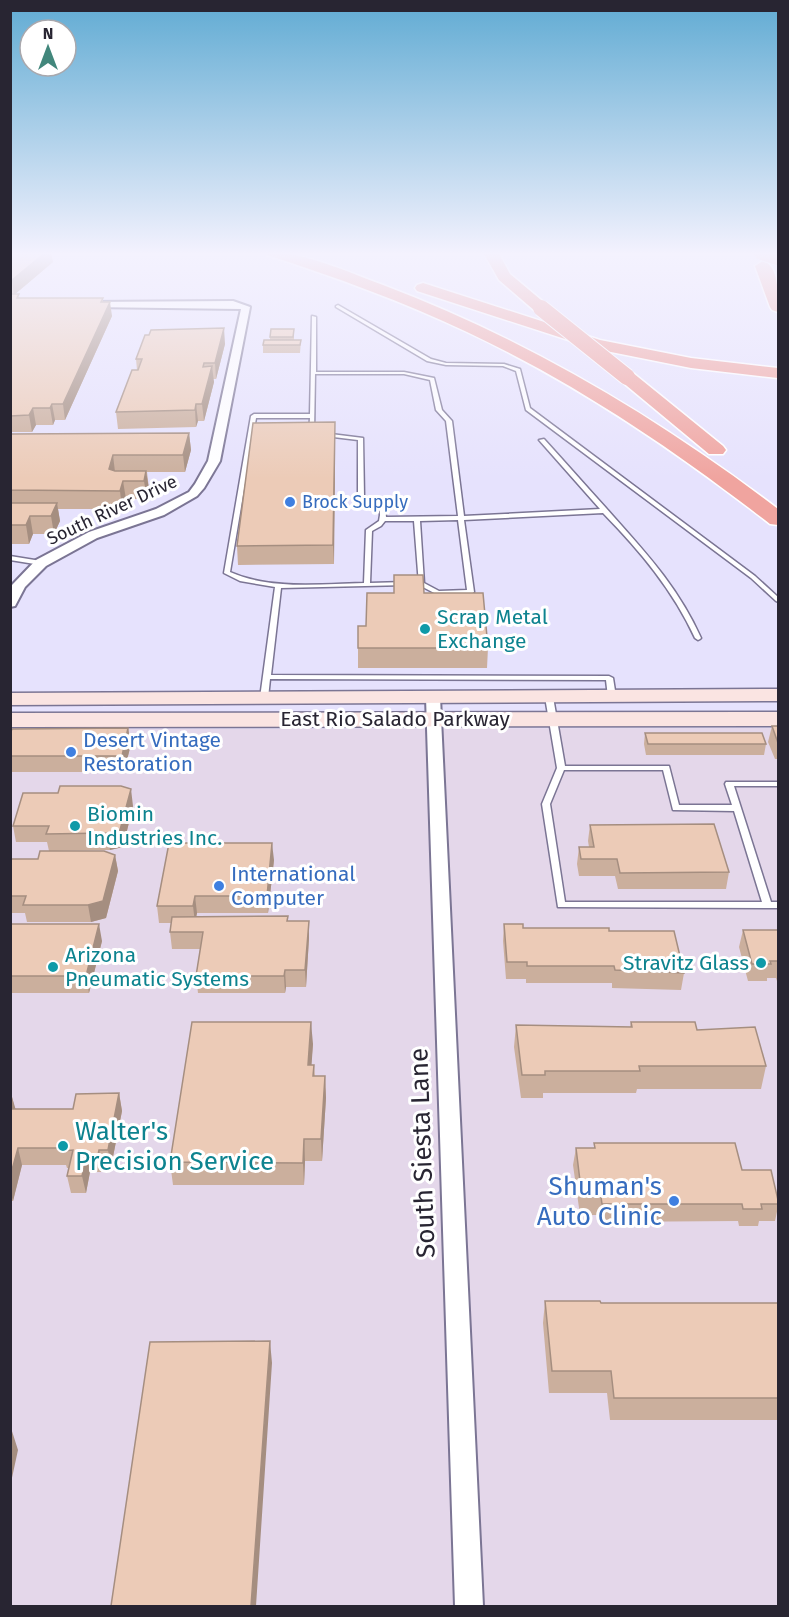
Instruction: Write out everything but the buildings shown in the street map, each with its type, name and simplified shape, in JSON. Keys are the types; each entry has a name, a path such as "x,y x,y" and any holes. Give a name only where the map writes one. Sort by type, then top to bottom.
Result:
{"highway":[{"path":"467,327 511,347 640,420 769,499"},
{"path":"545,327 596,344 691,363 778,373"},
{"path":"565,327 627,377 769,499 778,519"}],"main road":[{"name":"East Rio Salado Parkway","path":"10,699 105,698 266,688 551,708 778,718"},
{"name":"East Rio Salado Parkway","path":"551,708 612,697 778,695"},
{"name":"East Rio Salado Parkway","path":"10,720 433,698"}],"street":[{"name":"South River Drive","path":"10,603 19,585 41,563 93,535 160,512 193,494 200,486 214,461 242,327"},
{"name":"South Siesta Lane","path":"433,698 454,1278 469,1606"}],"lane":[{"path":"314,327 311,432 361,439 361,498 382,500 384,519 381,525 369,530 367,585"},
{"path":"374,327 429,360 446,364 504,365 518,370 528,409 753,577 778,600"},
{"path":"311,416 254,416 227,573 242,580 278,586 421,584 438,593 471,592 449,421 439,410 432,379 404,373 314,373"},
{"path":"542,440 653,564 680,599 698,638"},
{"path":"384,519 605,511"},
{"path":"417,519 421,584"},
{"path":"10,558 41,563"},
{"path":"266,688 278,586"},
{"path":"433,698 609,678 612,697"},
{"path":"551,708 561,768 546,804 561,905 778,905"},
{"path":"561,768 666,768 676,808 737,808"},
{"path":"767,905 729,784 778,784"}],"shaded area":[{"path":"778,728 778,1606 11,1606 10,729"}],"place":[{"name":"Brock Supply","path":"290,502"},
{"name":"Scrap Metal Exchange","path":"425,629"},
{"name":"Desert Vintage Restoration","path":"71,752"},
{"name":"Biomin Industries Inc.","path":"75,826"},
{"name":"International Computer","path":"219,886"},
{"name":"Stravitz Glass","path":"761,963"},
{"name":"Arizona Pneumatic Systems","path":"53,967"},
{"name":"Walter's Precision Service","path":"63,1146"},
{"name":"Shuman's Auto Clinic","path":"674,1201"}]}
